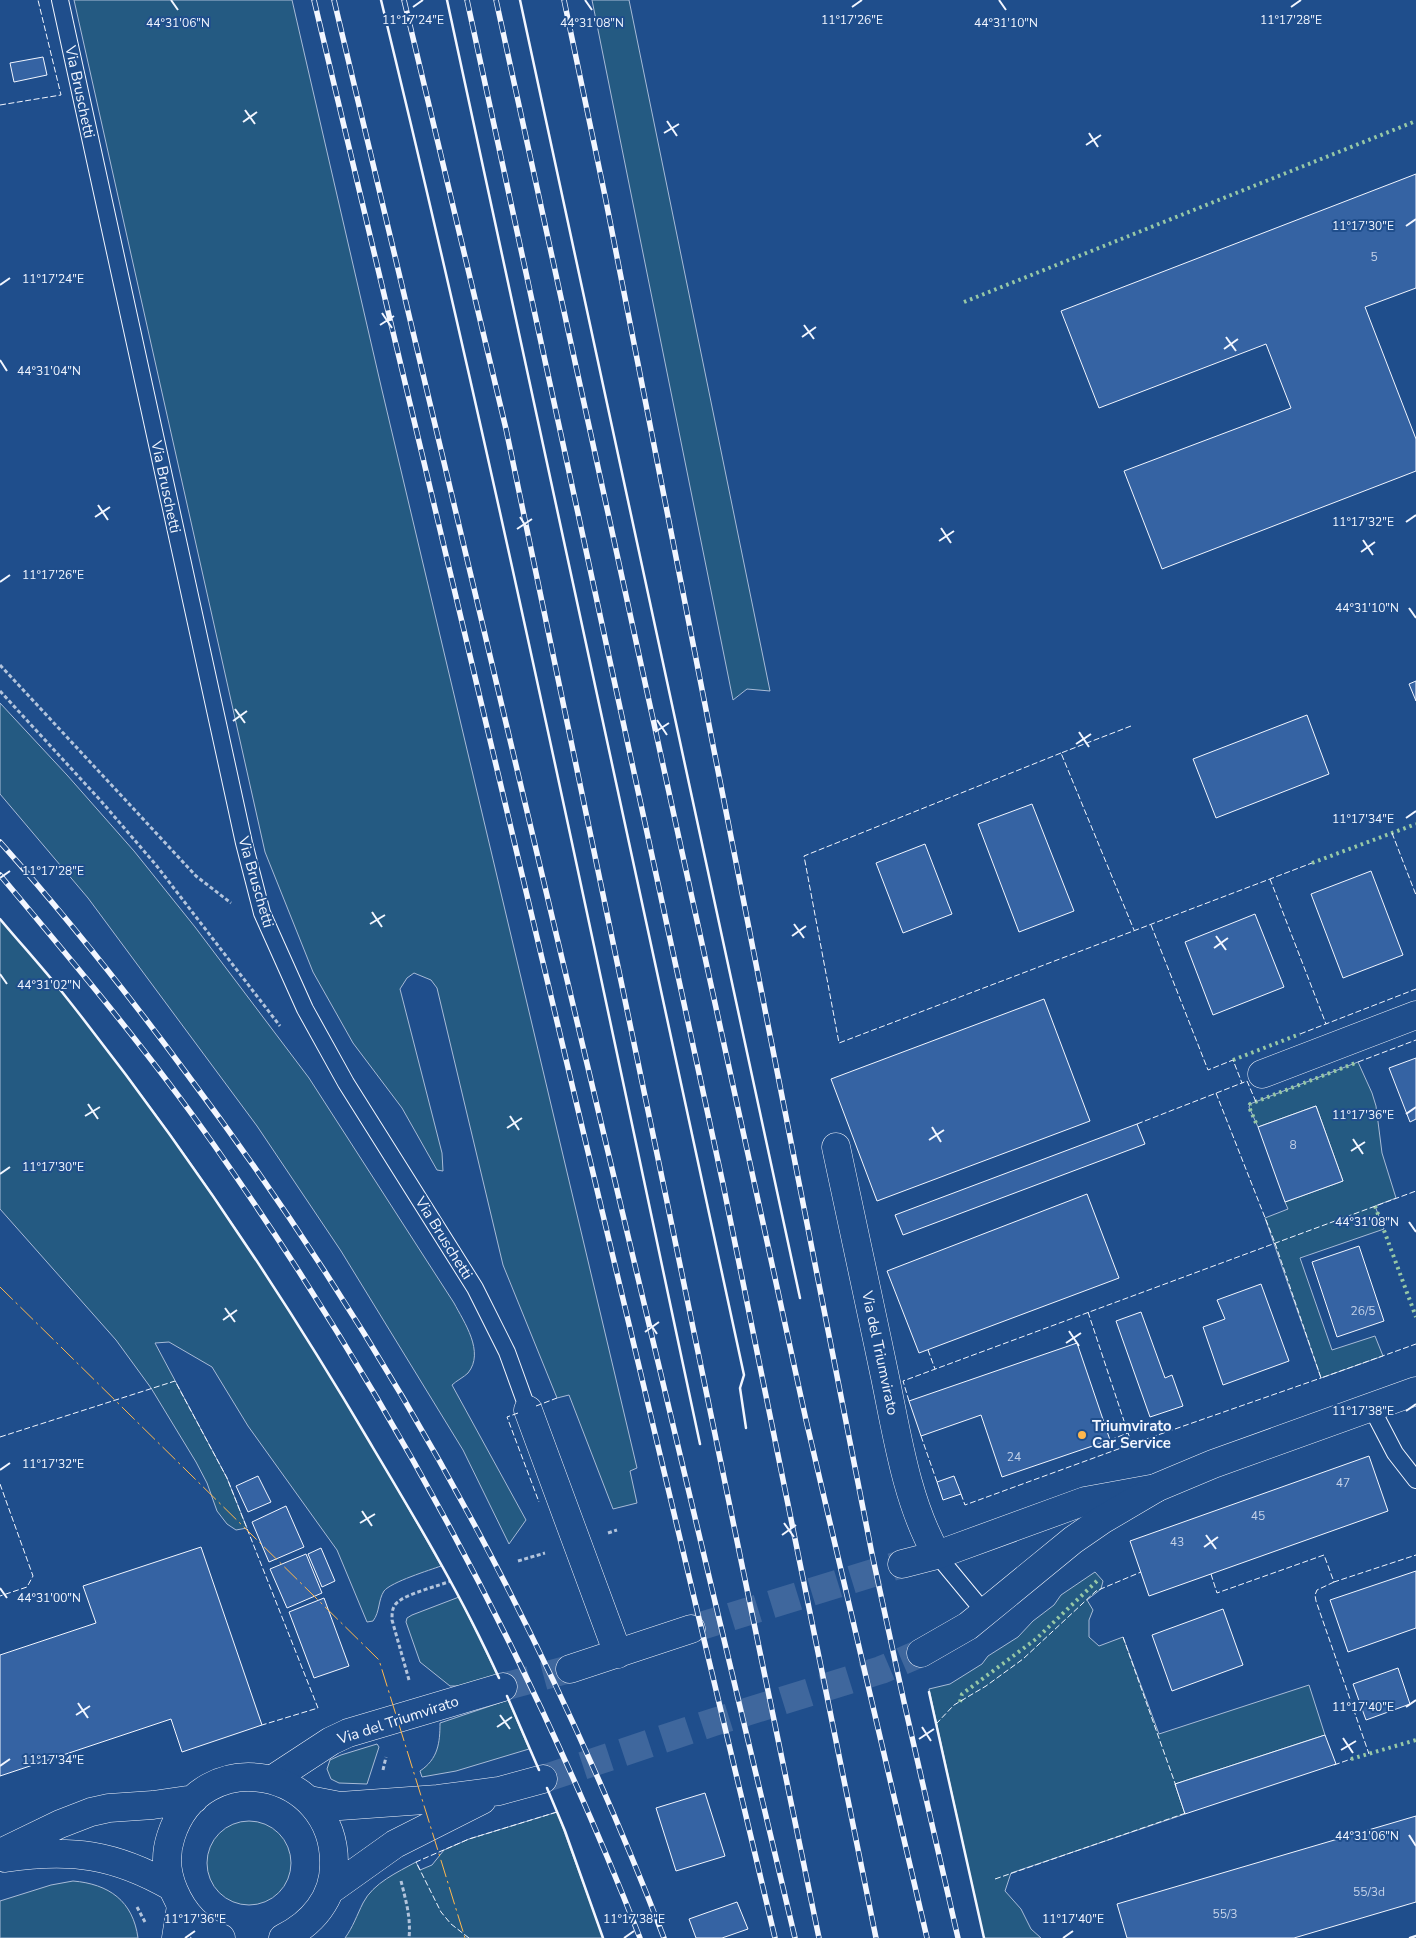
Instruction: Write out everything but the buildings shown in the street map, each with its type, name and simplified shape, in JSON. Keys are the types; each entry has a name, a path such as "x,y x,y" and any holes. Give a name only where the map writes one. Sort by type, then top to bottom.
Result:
{"main road":[{"path":"1262,1074 1416,1014"},
{"name":"Via del Triumvirato","path":"836,1146 898,1440 914,1498 929,1541 937,1555"},
{"path":"921,1653 955,1634 985,1613 1073,1540 1158,1487 1213,1464 1416,1391"},
{"name":"Via Bruschetti","path":"528,1410 618,1654"},
{"path":"902,1564 937,1555 1086,1501 1158,1487"},
{"path":"570,1668 691,1629"},
{"name":"Via del Triumvirato","path":"273,1779 348,1732 502,1687"},
{"path":"221,1938 212,1935 194,1922 176,1896 168,1871 167,1857 175,1825 182,1811 194,1799 206,1789 236,1778 251,1777 273,1779 297,1790 309,1800 322,1816 330,1833 334,1852 334,1872 329,1891 321,1906 310,1920 297,1931 283,1938"},
{"path":"309,1800 340,1806 438,1799 499,1791 542,1778"},
{"path":"329,1891 395,1844 499,1791"},
{"path":"0,1853 60,1824 92,1812 109,1808 153,1805 194,1799"},
{"path":"0,1859 47,1853 96,1856 131,1866 176,1896"},
{"path":"176,1896 176,1938"}],"lane":[{"name":"Via Bruschetti","path":"60,0 244,843 262,914 305,1008 346,1083 475,1288 507,1352 528,1410"},
{"path":"1371,1407 1395,1453 1416,1480"},
{"name":"Via del Triumvirato","path":"937,1555 985,1613"}],"path":[{"path":"0,665 196,876 238,908 262,914"},
{"path":"0,691 101,801 156,865 284,1031"},
{"path":"518,1561 548,1552"},
{"path":"411,1688 392,1620 392,1611 397,1602 405,1598 451,1582"},
{"path":"400,1880 408,1909 409,1938"}],"shaded area":[{"path":"74,0 292,0 381,386 637,1468 630,1471 637,1503 613,1509 569,1395 557,1398 503,1265 437,988 431,980 414,973 407,978 400,989 442,1153 443,1171 437,1170 402,1108 353,1043 313,972 265,852"},
{"path":"592,0 629,0 770,691 747,689 733,700"},
{"path":"0,703 134,851 195,927 309,1078 454,1303 471,1337 474,1356 473,1365 468,1373 452,1385 526,1520 509,1544 463,1450 341,1251 257,1126 88,898 0,794"},
{"path":"0,919 54,982 114,1059 166,1128 215,1199 310,1343 441,1566 402,1580 384,1591 373,1621 367,1622 337,1550 248,1426 212,1367 169,1342 155,1343 227,1478 247,1528 236,1530 227,1524 217,1511 207,1483 196,1462 151,1388 116,1340 0,1209"},
{"path":"1358,1062 1376,1106 1382,1153 1396,1198 1375,1206 1384,1229 1300,1258 1332,1350 1375,1336 1383,1356 1321,1378 1265,1218 1288,1209 1285,1202 1343,1181 1316,1106 1258,1127 1249,1107 1250,1104"},
{"path":"1095,1572 1103,1581 1101,1589 1087,1600 1093,1610 1089,1620 1089,1637 1099,1646 1123,1637 1159,1734 1309,1685 1325,1735 1175,1784 1185,1814 1011,1873 1005,1891 1021,1909 1031,1929 1041,1938 984,1938 929,1689 950,1684 982,1664 988,1656 1018,1637 1033,1621 1054,1605 1061,1595"},
{"path":"459,1597 497,1675 459,1686 450,1686 420,1662 406,1622 407,1618 412,1615"},
{"path":"508,1700 529,1749 456,1771 422,1777 420,1771 431,1761 437,1750 440,1723"},
{"path":"377,1744 379,1747 367,1784 339,1783 331,1779 327,1769 330,1760"},
{"path":"557,1812 603,1938 345,1938 367,1896 379,1884 394,1874 416,1862 420,1870 432,1865 444,1850 469,1839"},
{"path":"249,1821 265,1824 279,1833 288,1847 291,1863 288,1879 279,1893 265,1902 249,1905 233,1902 219,1893 210,1879 207,1863 210,1847 219,1833 233,1824"},
{"path":"73,1881 98,1886 125,1904 131,1914 138,1938 0,1938 0,1901 51,1885"}],"tunnel":[{"path":"691,1629 902,1564"},
{"path":"543,1779 714,1722 881,1670 921,1653"},
{"path":"503,1687 570,1669"}],"railway":[{"path":"314,0 775,1938"},
{"path":"334,0 795,1938"},
{"path":"404,0 506,429 819,1938"},
{"path":"467,0 723,1184 876,1938"},
{"path":"496,0 806,1420 927,1938"},
{"path":"564,0 605,196 872,1554 958,1938"},
{"path":"0,842 96,956 187,1074 259,1174 328,1277 394,1382 455,1490 513,1599 567,1710 617,1823 664,1938"},
{"path":"0,875 110,1008 214,1145 277,1238 396,1430 451,1529 551,1730 597,1833 640,1938"}],"hedge":[{"path":"964,302 1416,121"},
{"path":"1312,863 1416,824"},
{"path":"1233,1060 1300,1034"},
{"path":"1256,1123 1249,1107 1250,1104 1358,1062"},
{"path":"1375,1206 1416,1317"},
{"path":"960,1702 962,1694 1036,1639 1098,1580"},
{"path":"1351,1759 1416,1740"}],"fence":[{"path":"0,105 61,95 38,0"},
{"path":"1131,726 1061,753 1134,930"},
{"path":"1061,753 804,856 839,1043 1312,863"},
{"path":"1392,833 1416,895"},
{"path":"1270,879 1326,1024"},
{"path":"1151,925 1208,1070 1233,1060 1242,1083 1247,1081 1256,1102"},
{"path":"1300,1034 1416,989"},
{"path":"1358,1062 1416,1040"},
{"path":"1137,1124 1242,1083"},
{"path":"1216,1093 1275,1243 1321,1378 1416,1344"},
{"path":"909,1401 903,1381 1416,1191"},
{"path":"1088,1312 1128,1433"},
{"path":"928,1350 935,1369"},
{"path":"1110,1440 1128,1433 1132,1444 1321,1378"},
{"path":"0,1437 175,1381 227,1478 318,1708 262,1725"},
{"path":"536,1406 557,1398"},
{"path":"518,1413 507,1417 539,1502"},
{"path":"921,1436 937,1482"},
{"path":"961,1494 965,1505 1132,1444"},
{"path":"0,1484 33,1576 27,1587 0,1596"},
{"path":"1211,1574 1217,1593 1324,1555 1334,1582 1416,1555"},
{"path":"936,1724 954,1705 986,1686 1023,1659 1096,1591 1141,1572"},
{"path":"1334,1582 1317,1590 1315,1595 1316,1601 1369,1754"},
{"path":"1123,1637 1176,1786"},
{"path":"1334,1765 1351,1759"},
{"path":"469,1938 451,1924 441,1912 416,1862 469,1839 557,1812"},
{"path":"995,1879 1186,1813"}],"wall":[{"path":"381,0 466,360 506,540 700,1444"},
{"path":"447,0 744,1375 740,1388 746,1428"},
{"path":"520,0 800,1298"},
{"path":"0,919 62,992 145,1100 185,1155 261,1268 334,1383 421,1528 470,1617 499,1678"},
{"path":"929,1692 984,1938"},
{"path":"507,1696 539,1770"},
{"path":"547,1788 565,1831 603,1938"},
{"path":"1410,1938 1416,1936"}],"power":[{"path":"0,1287 379,1660 465,1938"}],"place":[{"name":"Triumvirato Car Service","path":"1082,1435"}]}
